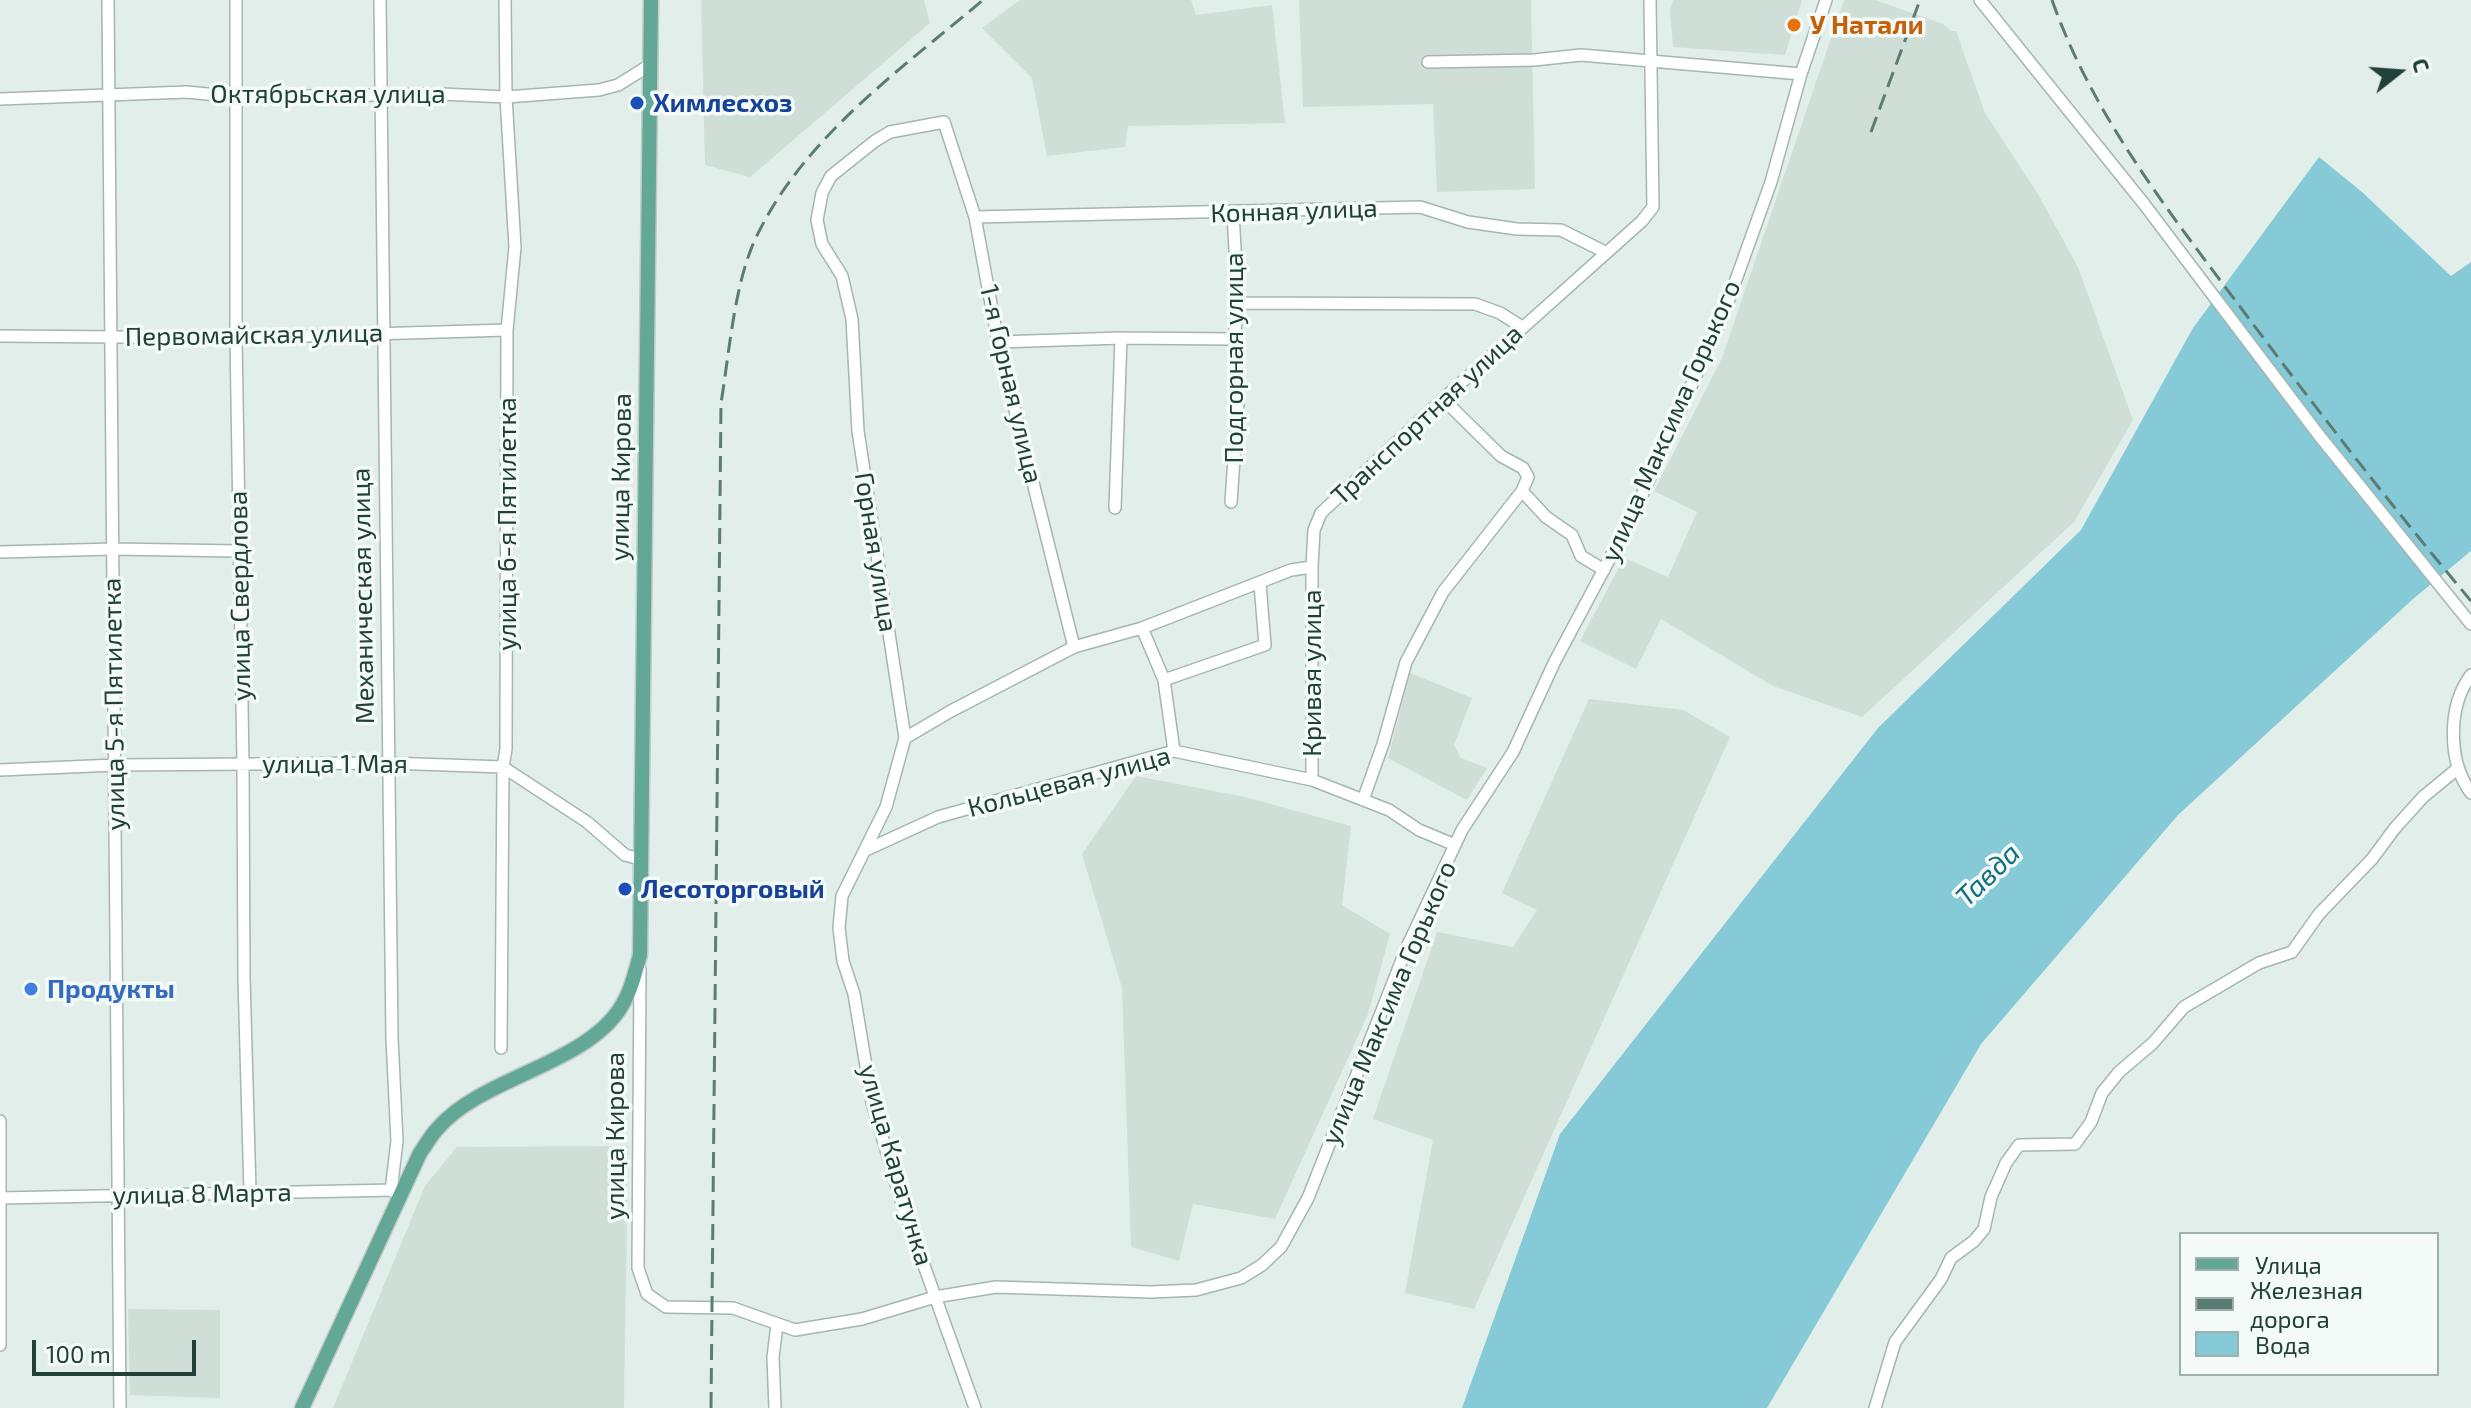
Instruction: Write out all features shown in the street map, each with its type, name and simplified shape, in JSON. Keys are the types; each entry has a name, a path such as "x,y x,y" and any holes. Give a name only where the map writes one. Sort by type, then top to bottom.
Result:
{"main road":[{"name":"улица Кирова","path":"397,1190 438,1128 457,1111 555,1059 610,1021 631,987 640,955 651,0"},
{"name":"Механическая улица","path":"302,1408 397,1190"}],"street":[{"name":"улица 5-я Пятилетка","path":"108,0 120,1408"},
{"name":"улица Свердлова","path":"236,0 236,338 244,978 250,1192"},
{"name":"Механическая улица","path":"380,0 392,1038 397,1190"},
{"name":"улица 6-я Пятилетка","path":"501,1048 503,767 506,749 507,330 515,247 506,97 505,0"},
{"path":"1650,0 1651,61"},
{"name":"улица Максима Горького","path":"638,1268 647,1294 666,1307 733,1308 795,1330 862,1319 935,1297 996,1287 1151,1292 1196,1290 1241,1278 1262,1265 1281,1247 1308,1198 1407,947 1455,845 1513,752 1555,661 1633,515 1724,313 1771,182 1801,74 1826,0"},
{"path":"1980,0 2144,204 2318,434 2471,624"},
{"path":"1428,62 1534,60 1581,55 1801,74"},
{"name":"Транспортная улица","path":"1312,567 1314,530 1321,513 1642,221 1653,207 1651,61"},
{"name":"Октябрьская улица","path":"0,99 187,92 237,97 442,94 506,97 599,90 618,85 650,65"},
{"name":"1-я Горная улица","path":"818,229 822,193 831,176 890,132 944,122 975,217 998,342 1074,647"},
{"name":"Конная улица","path":"975,217 1420,207 1468,222 1517,229 1561,230 1605,252"},
{"name":"Подгорная улица","path":"1231,502 1239,388 1234,339 1238,303 1233,213"},
{"name":"Горная улица","path":"818,229 822,244 842,276 852,319 858,431 905,738 886,807 854,872"},
{"path":"1238,303 1475,304 1500,313 1522,327"},
{"name":"Первомайская улица","path":"0,336 236,338 507,330"},
{"path":"1115,508 1121,338"},
{"path":"998,342 1121,338 1234,339"},
{"path":"1363,800 1383,744 1406,662 1443,592 1522,491 1528,477 1523,468 1501,456 1443,399"},
{"path":"1522,491 1546,517 1572,535 1581,556 1604,570"},
{"path":"0,552 113,549 239,551"},
{"path":"905,738 1074,647 1142,628 1291,570 1312,567"},
{"name":"Кривая улица","path":"1312,567 1312,780"},
{"path":"1164,680 1265,645 1260,584"},
{"path":"1142,628 1164,680 1174,751"},
{"path":"2471,675 2459,698 2454,722 2457,769 2471,793"},
{"name":"Кольцевая улица","path":"866,850 938,817 1174,751 1312,780 1389,810 1419,830 1455,845"},
{"name":"улица 1 Мая","path":"0,770 115,765 389,763 503,767"},
{"path":"503,767 587,822 625,855 640,859"},
{"path":"1875,1408 1895,1342 1941,1279 1951,1258 1974,1241 1984,1229 1991,1197 2006,1163 2019,1145 2075,1144 2091,1122 2102,1093 2110,1082 2153,1043 2184,1007 2259,963 2292,952 2319,914 2372,859 2395,828 2423,797 2457,769"},
{"name":"улица Каратунка","path":"854,872 842,896 839,928 843,961 854,994 872,1102 902,1204 975,1408"},
{"name":"улица Кирова","path":"638,1268 640,955"},
{"path":"0,1121 0,1345"},
{"name":"улица 8 Марта","path":"0,1198 397,1190"},
{"path":"775,1408 773,1357 777,1325"}],"shaded area":[{"path":"701,0 924,0 930,23 750,177 705,165"},
{"path":"1020,0 1191,0 1196,15 1272,5 1285,123 1128,126 1125,147 1047,156 1032,78 982,28"},
{"path":"1299,0 1531,0 1535,189 1437,192 1433,104 1303,107"},
{"path":"1673,0 1802,0 1785,55 1673,47 1670,11"},
{"path":"1844,0 1875,0 1956,31 1985,113 2038,194 2078,267 2133,420 2074,522 1862,717 1773,686 1661,619 1636,669 1580,641 1624,558 1668,577 1697,512 1654,491 1722,358"},
{"path":"1410,673 1472,698 1454,745 1461,758 1487,768 1467,800 1388,758"},
{"path":"1589,699 1683,710 1730,737 1474,1309 1405,1293 1433,1140 1373,1119 1437,932 1513,947 1537,910 1502,893"},
{"path":"1136,776 1245,797 1351,826 1342,905 1390,934 1368,1014 1275,1219 1193,1204 1179,1261 1131,1247 1122,988 1082,854"},
{"path":"628,1146 624,1408 333,1408 425,1186 457,1147"},
{"path":"128,1309 220,1310 220,1398 130,1395"}],"water":[{"name":"Тавда","path":"2319,157 2362,192 2451,276 2471,262 2471,551 2413,599 2178,815 1981,1044 1767,1408 1462,1408 1560,1134 1878,728 2081,530 2193,328"}],"railway":[{"path":"711,1408 721,403 737,300 754,242 774,205 798,171 825,139 886,80 983,0"},
{"path":"1871,132 1920,0"},
{"path":"2052,0 2087,81 2157,193 2321,414 2471,601"}],"place":[{"name":"У Натали","path":"1794,25"},
{"name":"Химлесхоз","path":"637,103"},
{"name":"Лесоторговый","path":"625,889"},
{"name":"Продукты","path":"31,989"}]}
